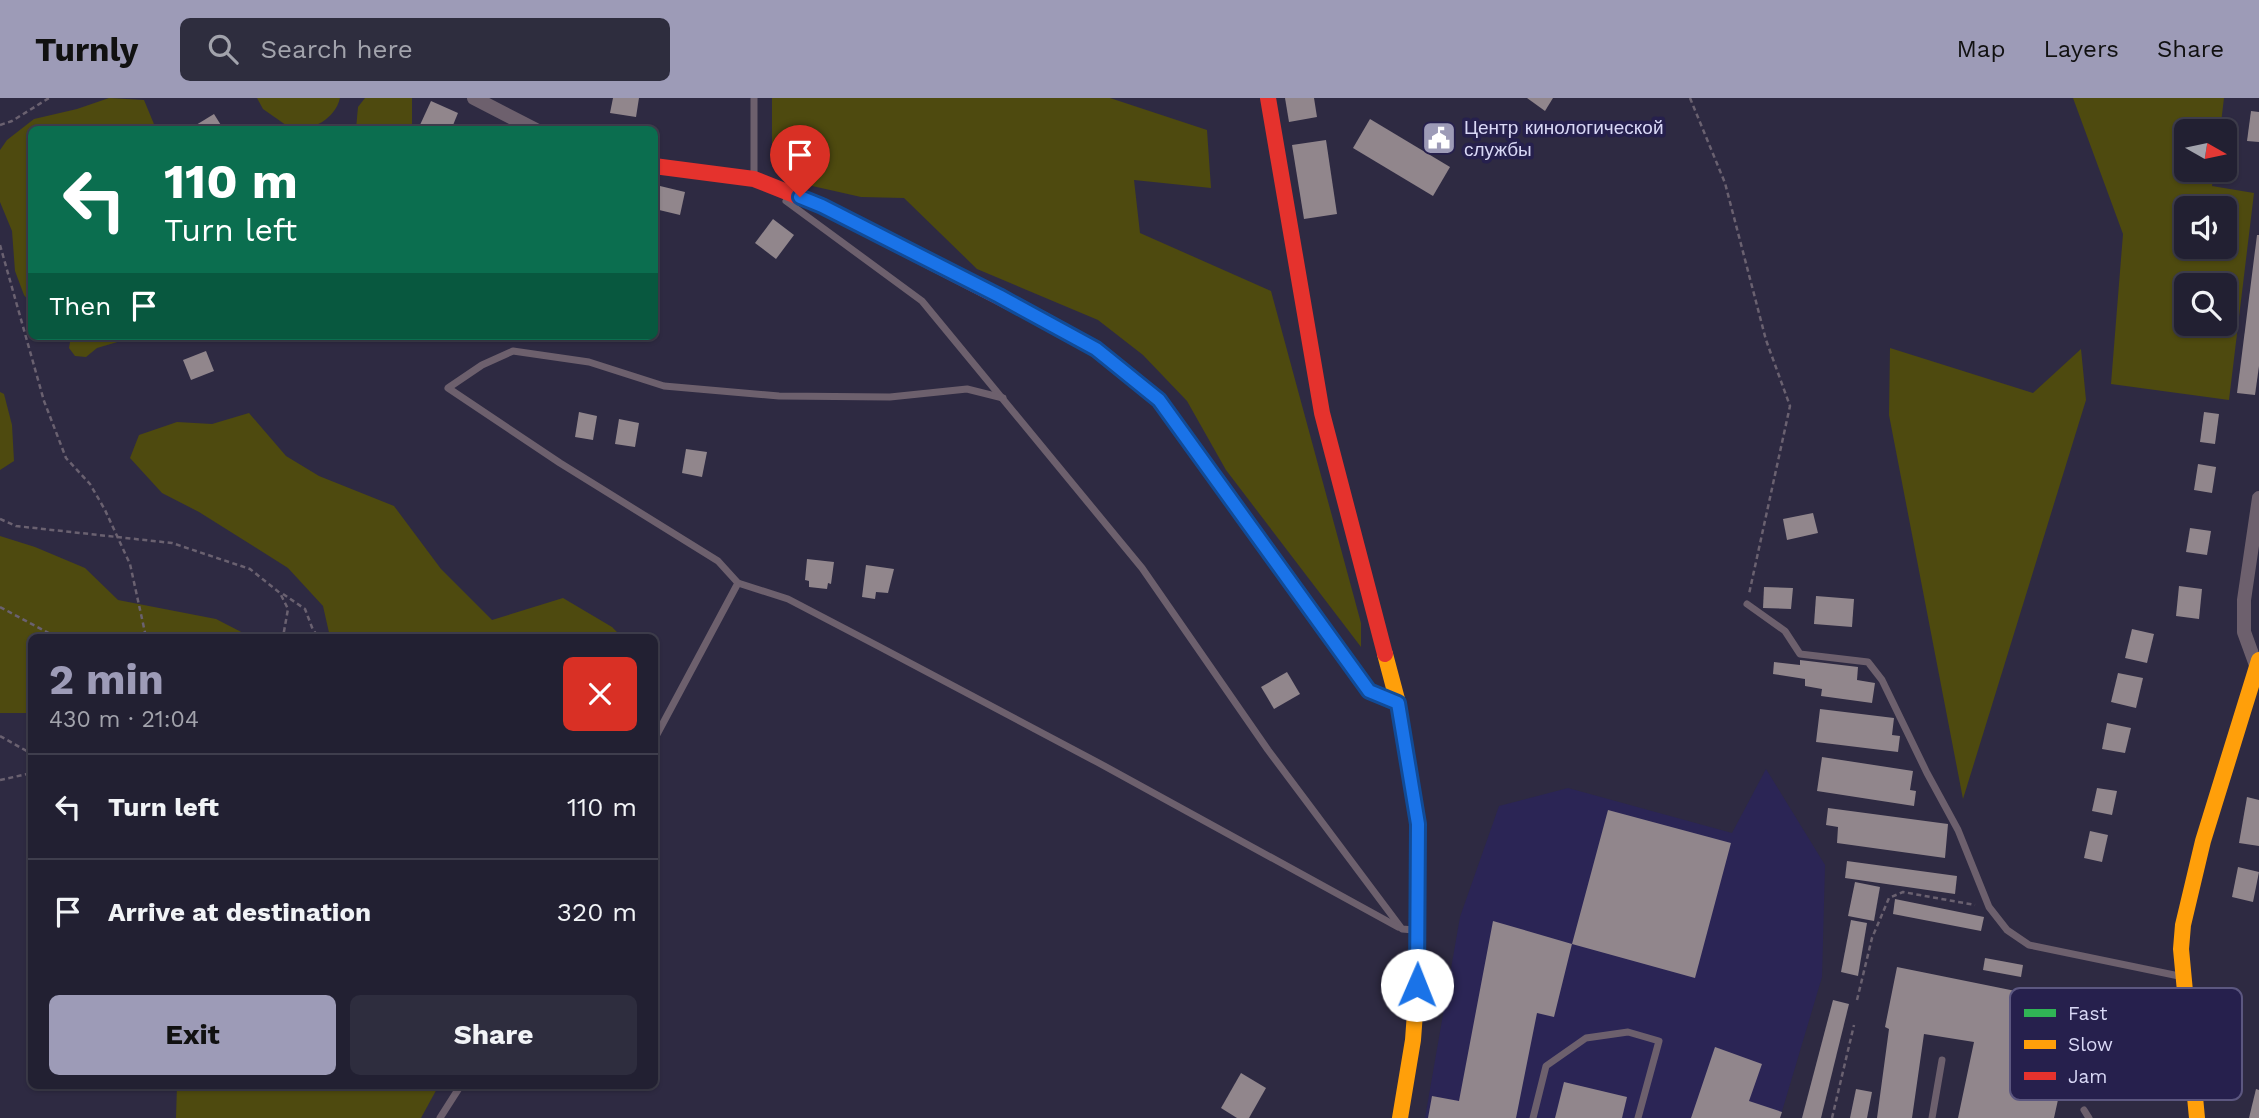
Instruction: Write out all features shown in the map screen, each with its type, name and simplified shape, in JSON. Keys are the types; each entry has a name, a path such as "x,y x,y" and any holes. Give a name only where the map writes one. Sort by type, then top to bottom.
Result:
{"street":[{"path":"474,98 528,126"},
{"path":"1268,98 1322,413 1398,703 1418,824 1410,930 1413,1040 1400,1118"},
{"path":"658,167 754,179 822,206 999,296 1096,349 1159,400 1369,691 1398,703"},
{"path":"2184,988 2181,949 2186,913 2203,841 2258,662 2244,632 2244,600 2259,498"},
{"path":"2195,1100 2197,1118"}],"lane":[{"path":"754,98 754,179 841,239 922,301 1142,568 1268,750 1410,930"},
{"path":"1003,398 967,389 890,397 779,396 664,386 589,362 513,351 482,365 448,388 559,463 718,561 738,583 788,600 878,646 1410,930"},
{"path":"658,733 738,583"},
{"path":"1747,604 1785,631 1800,654 1868,662 1882,680 1958,830 1989,907 2007,930 2028,945 2183,976"},
{"path":"1533,1118 1546,1066 1586,1038 1628,1032 1659,1041 1638,1118"},
{"path":"1932,1118 1942,1060"},
{"path":"440,1118 458,1089"}],"path":[{"path":"0,125 12,121 49,98"},
{"path":"1689,98 1725,183 1766,340 1790,406 1747,604"},
{"path":"0,245 44,401 66,458 90,484 130,564 145,634"},
{"path":"0,519 16,526 172,543 250,569 304,609 316,634"},
{"path":"280,593 288,609 284,634"},
{"path":"0,607 50,634"},
{"path":"0,736 28,752"},
{"path":"0,780 28,773"},
{"path":"1857,1000 1872,938 1889,898 1903,892 1989,907"},
{"path":"1832,1118 1854,1025"}],"shaded area":[{"path":"109,98 144,100 155,126 28,126 28,300 15,271 12,231 0,202 0,150 7,140 34,119"},
{"path":"257,98 340,98 333,112 313,126 287,126 263,109"},
{"path":"365,98 412,98 412,126 356,126 358,107"},
{"path":"772,98 1110,98 1207,130 1211,188 1134,180 1140,233 1271,291 1361,623 1361,647 1226,470 1187,401 1143,355 1098,320 977,269 904,198 861,197 799,183 772,160"},
{"path":"2073,98 2224,98 2221,119 2174,119 2174,182 2212,182 2212,186 2254,193 2237,334 2237,273 2174,273 2174,336 2237,336 2229,400 2111,384 2123,234"},
{"path":"70,340 124,340 97,348 86,357 75,356 69,348"},
{"path":"1890,348 2033,393 2081,349 2086,400 1963,799 1889,415"},
{"path":"0,392 4,394 12,425 14,461 0,470"},
{"path":"249,413 286,456 319,476 394,506 441,569 492,620 563,598 612,627 619,634 329,634 323,606 288,568 199,512 162,493 130,458 139,435 177,422 212,424"},
{"path":"0,536 85,568 118,600 216,619 245,634 28,634 28,713 0,713"},
{"path":"1766,769 1825,865 1822,977 1780,1118 1425,1118 1460,917 1499,806 1568,788 1732,833"},
{"path":"177,1089 437,1089 421,1118 176,1118"}],"building":[{"path":"613,98 639,98 636,117 610,113"},
{"path":"1285,98 1314,98 1317,117 1289,122"},
{"path":"1527,98 1553,98 1545,111"},
{"path":"431,101 458,113 453,126 420,125"},
{"path":"2251,111 2259,112 2259,142 2247,141"},
{"path":"214,114 222,126 197,126"},
{"path":"1370,119 1450,167 1433,196 1353,148"},
{"path":"1326,140 1337,214 1304,219 1292,145"},
{"path":"660,186 685,192 680,215 658,210"},
{"path":"773,219 794,235 776,259 755,243"},
{"path":"2257,235 2259,366 2255,395 2237,393"},
{"path":"206,351 214,371 191,380 183,360"},
{"path":"579,412 597,416 593,440 575,437"},
{"path":"2204,412 2219,414 2215,444 2200,442"},
{"path":"619,419 639,423 635,447 615,444"},
{"path":"686,449 707,452 702,477 682,473"},
{"path":"2198,464 2216,467 2212,493 2194,490"},
{"path":"1813,513 1818,533 1787,540 1783,519"},
{"path":"2190,528 2211,531 2207,555 2186,552"},
{"path":"807,559 834,562 831,584 828,583 827,589 809,587 809,581 805,580"},
{"path":"866,565 894,569 888,593 876,592 875,599 862,597"},
{"path":"2179,586 2202,589 2199,619 2176,616"},
{"path":"1764,587 1793,588 1791,609 1763,608"},
{"path":"1816,596 1854,599 1852,627 1814,624"},
{"path":"2132,629 2154,634 2147,663 2125,658"},
{"path":"1800,660 1858,667 1857,680 1875,683 1872,703 1821,696 1822,689 1805,686 1805,679 1773,674 1774,662 1800,665"},
{"path":"1287,672 1300,694 1274,709 1261,687"},
{"path":"2118,673 2143,678 2136,708 2111,702"},
{"path":"1820,709 1894,718 1892,735 1900,736 1898,752 1816,742"},
{"path":"2107,723 2131,728 2125,753 2102,749"},
{"path":"1822,757 1913,771 1910,790 1916,791 1914,806 1817,791"},
{"path":"2097,788 2117,791 2112,815 2092,811"},
{"path":"2247,797 2259,800 2259,846 2239,843"},
{"path":"1828,808 1948,824 1945,858 1837,843 1838,827 1826,825"},
{"path":"1608,810 1731,843 1695,978 1572,944"},
{"path":"2090,831 2108,835 2102,862 2084,858"},
{"path":"1847,861 1957,876 1955,894 1845,878"},
{"path":"2238,867 2259,872 2253,902 2232,897"},
{"path":"1855,882 1880,887 1874,921 1848,916"},
{"path":"1895,899 1984,917 1981,931 1893,914"},
{"path":"1851,920 1867,923 1858,976 1841,972"},
{"path":"1493,921 1572,944 1554,1017 1537,1013 1516,1118 1428,1118 1432,1096 1459,1101"},
{"path":"1985,958 2023,965 2021,977 1983,970"},
{"path":"1897,967 2010,990 2010,1100 2058,1100 2054,1118 1958,1118 1974,1042 1924,1034 1912,1118 1877,1118 1889,1029 1885,1027"},
{"path":"1833,1000 1849,1004 1821,1118 1802,1118"},
{"path":"1715,1047 1762,1064 1749,1101 1782,1112 1780,1118 1691,1118"},
{"path":"1241,1073 1266,1088 1249,1118 1237,1118 1221,1108"},
{"path":"1564,1082 1627,1097 1622,1118 1555,1118"},
{"path":"1856,1089 1872,1092 1867,1118 1850,1118"},
{"path":"2256,1089 2259,1090 2259,1118 2249,1118"}],"traffic: fast":[{"path":"1313,613 1369,691 1398,703"}],"traffic: slow":[{"path":"1042,319 1096,349 1159,400 1313,613"},
{"path":"1385,654 1398,703 1418,824 1417,985 1413,1040 1400,1118"},
{"path":"2185,988 2181,949 2183,925 2203,841 2259,660"},
{"path":"2195,1100 2197,1118"}],"traffic: jam":[{"path":"1268,98 1322,413 1385,654"},
{"path":"658,167 754,179 822,206 1042,319"}],"place":[{"name":"Центр кинологической службы","path":"1439,138"}],"route":[{"path":"800,197 999,296 1096,349 1159,400 1369,691 1398,703 1418,824 1417,985"}]}
